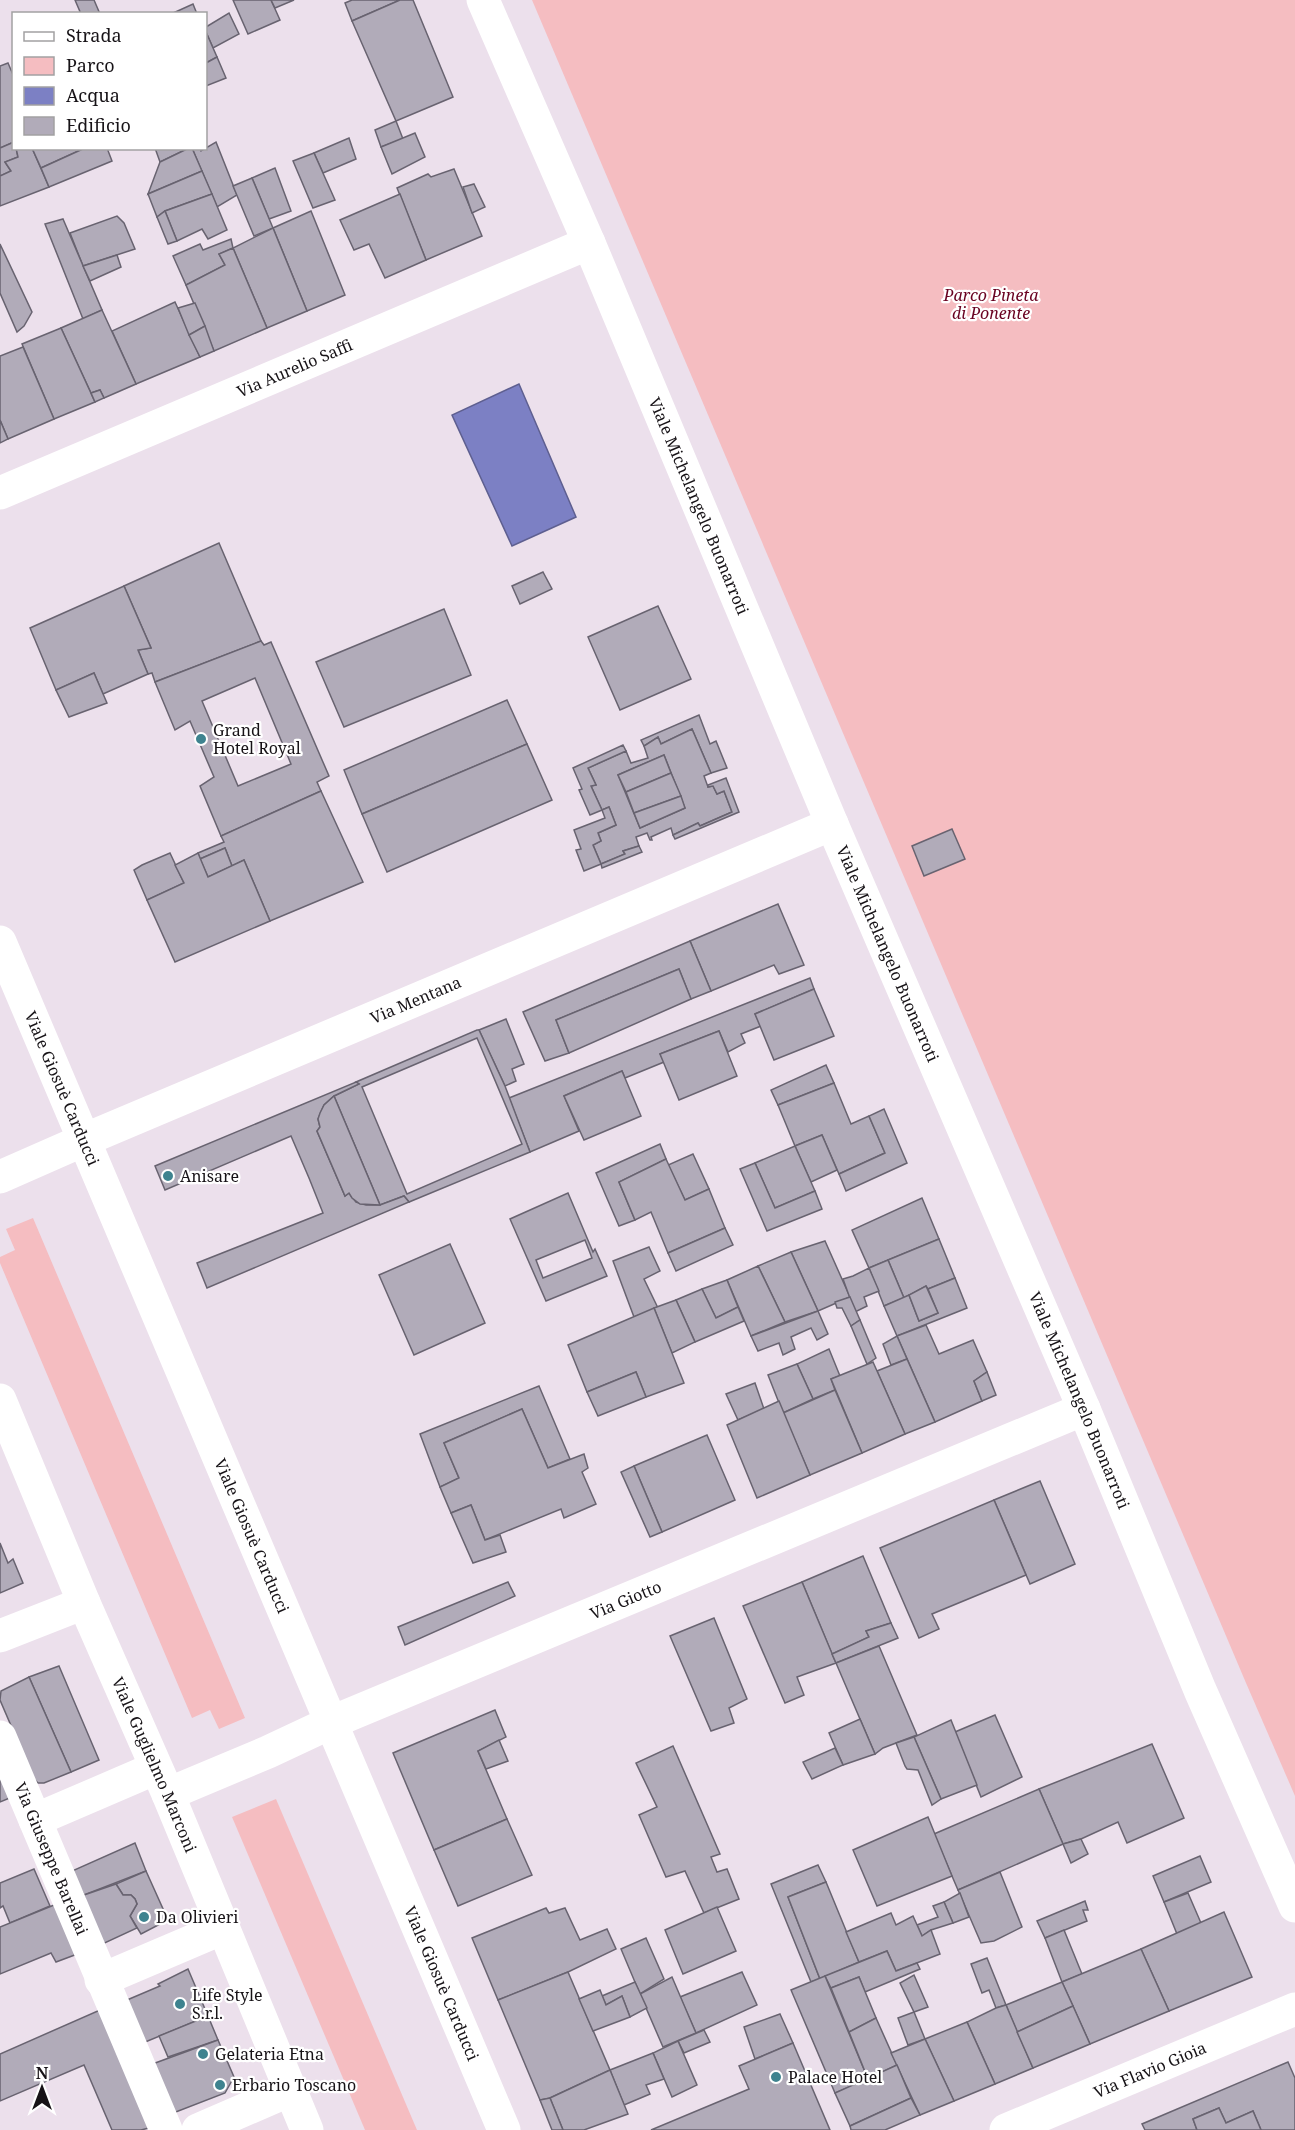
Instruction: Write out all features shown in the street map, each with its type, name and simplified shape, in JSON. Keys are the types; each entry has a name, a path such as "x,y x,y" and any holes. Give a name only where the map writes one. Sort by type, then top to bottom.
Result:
{"street":[{"name":"Viale Michelangelo Buonarroti","path":"483,0 589,243 832,824 1084,1409 1200,1690 1295,1906"},
{"name":"Via Aurelio Saffi","path":"0,493 589,243"},
{"name":"Via Mentana","path":"0,1177 832,824"},
{"name":"Viale Giosuè Carducci","path":"0,942 504,2130"},
{"name":"Viale Guglielmo Marconi","path":"0,1400 307,2130"},
{"name":"Via Giotto","path":"35,1820 162,1781 268,1752 332,1722 1084,1409"},
{"path":"0,1636 84,1603"},
{"name":"Via Giuseppe Barellai","path":"0,1737 166,2130"},
{"path":"101,1980 223,1928"},
{"name":"Via Flavio Gioia","path":"1006,2130 1295,2009"},
{"path":"198,2130 290,2090"}],"green space":[{"name":"Parco Pineta di Ponente","path":"532,0 1295,0 1295,1796 1246,1683"},
{"path":"33,1218 245,1718 219,1729 210,1710 192,1718 0,1263 0,1257 15,1250 6,1229"},
{"path":"276,1799 417,2130 365,2130 232,1817"}],"water":[{"path":"519,384 576,517 512,546 452,415"}],"building":[{"path":"75,0 94,0 99,12 80,12"},
{"path":"233,0 271,0 280,20 248,34"},
{"path":"271,0 294,0 275,8"},
{"path":"352,0 400,0 352,21 345,3"},
{"path":"400,0 413,0 453,97 396,121 352,21"},
{"path":"193,4 196,12 175,12"},
{"path":"229,13 239,34 213,48 207,34 207,26"},
{"path":"207,34 217,57 207,62"},
{"path":"217,57 226,78 207,86 207,62"},
{"path":"8,63 12,72 12,143 0,148 0,66"},
{"path":"396,121 403,139 381,147 375,130"},
{"path":"415,133 425,157 392,174 381,147"},
{"path":"349,138 356,159 323,173 314,153"},
{"path":"216,142 237,195 217,207 193,150 207,150 207,147"},
{"path":"12,143 12,150 16,150 18,157 5,162 11,171 0,176 0,148"},
{"path":"16,150 33,150 49,187 0,206 0,176 11,171 5,162 18,157"},
{"path":"33,150 81,150 41,168"},
{"path":"81,150 108,150 112,161 49,187 41,168"},
{"path":"156,150 185,150 160,162"},
{"path":"185,150 193,150 202,171 148,194 160,162"},
{"path":"314,153 335,200 313,208 293,161"},
{"path":"275,168 291,211 269,219 252,178"},
{"path":"454,169 482,236 426,260 397,188 428,174 431,177"},
{"path":"202,171 212,194 165,211 157,217 148,194"},
{"path":"252,178 273,228 254,236 233,186"},
{"path":"474,184 485,207 472,213 463,187"},
{"path":"212,194 227,230 208,239 202,229 177,241 165,211"},
{"path":"400,194 426,260 385,278 369,244 354,250 340,220"},
{"path":"165,211 177,241 168,244 157,217"},
{"path":"311,211 345,295 307,311 273,228"},
{"path":"117,216 124,223 135,249 83,266 70,233"},
{"path":"63,219 102,310 83,319 45,224"},
{"path":"273,228 307,311 267,328 233,248"},
{"path":"231,239 233,248 219,254 225,265 186,285 173,256 200,244 203,250"},
{"path":"0,244 32,312 24,326 17,332 0,293"},
{"path":"233,248 267,328 214,351 186,285 225,265 219,254"},
{"path":"117,255 121,267 90,281 83,266"},
{"path":"175,302 200,357 136,384 112,331"},
{"path":"195,303 205,326 189,335 178,308"},
{"path":"102,310 136,384 104,398 100,390 91,393 61,328"},
{"path":"205,326 214,351 200,357 189,335"},
{"path":"61,328 95,402 54,419 22,344"},
{"path":"23,347 54,419 8,439 0,420 0,356"},
{"path":"100,390 104,398 95,402 91,393"},
{"path":"0,420 8,439 0,443"},
{"path":"219,543 261,641 155,682 152,673 148,674 138,650 151,648 124,586"},
{"path":"543,572 552,589 520,604 512,586"},
{"path":"124,586 151,648 138,650 148,674 103,694 94,673 56,690 30,628"},
{"path":"658,606 691,679 620,710 588,637"},
{"path":"444,609 471,675 344,727 316,662"},
{"path":"261,641 264,645 271,642 329,776 317,782 321,791 221,836 200,786 214,777 190,721 175,730 155,682","holes":["255,678 291,764 238,786 202,701"]},
{"path":"94,673 107,703 69,717 56,690"},
{"path":"507,700 527,744 362,814 344,770"},
{"path":"699,715 710,744 716,741 727,768 711,773 692,729 661,744 658,737 644,746 641,740"},
{"path":"692,729 711,773 704,776 708,787 713,786 717,794 724,791 732,812 700,826 698,823 673,835 671,828 651,837 652,840 647,833 636,837 639,846 623,851 625,854 601,864 593,845 601,841 598,833 616,825 609,807 602,810 591,786 596,785 588,768 626,751 631,763 648,758 644,746 658,737 661,744","holes":["664,755 685,808 640,828 618,775"]},
{"path":"527,744 552,800 387,872 362,814"},
{"path":"623,745 626,751 588,768 596,785 591,786 602,810 590,815 579,790 582,789 573,768"},
{"path":"664,755 671,773 626,792 618,775"},
{"path":"671,773 681,796 634,813 626,792"},
{"path":"726,778 739,812 675,839 673,835 698,823 700,826 732,812 724,791 717,794 713,786 708,787"},
{"path":"321,791 363,882 270,921 244,860 232,866 225,848 200,859 198,853 224,842 221,836"},
{"path":"681,796 685,808 640,828 634,813"},
{"path":"609,807 616,825 598,833 601,841 593,845 601,864 584,871 576,850 581,849 574,830 605,818 602,810"},
{"path":"952,829 965,859 924,876 912,846"},
{"path":"639,846 642,852 602,868 601,864 625,854 623,851"},
{"path":"225,848 232,866 208,877 200,859"},
{"path":"170,853 184,883 147,900 134,870"},
{"path":"198,853 208,877 244,860 270,921 175,962 147,900 184,883 175,865"},
{"path":"778,904 804,965 779,974 774,965 711,991 690,941"},
{"path":"690,941 711,991 691,999 679,969 556,1020 569,1053 545,1061 523,1012"},
{"path":"679,969 691,999 569,1053 556,1020"},
{"path":"810,978 814,989 755,1014 761,1026 741,1034 745,1043 728,1052 719,1031 660,1054 664,1062 625,1078 622,1071 564,1096 579,1131 530,1152 509,1098"},
{"path":"814,989 834,1036 774,1060 755,1014"},
{"path":"506,1019 524,1064 512,1069 516,1081 505,1086 479,1030"},
{"path":"479,1030 505,1086 530,1152 409,1202 404,1196 380,1205 334,1096 359,1084 356,1082","holes":["477,1038 522,1144 407,1194 362,1087"]},
{"path":"719,1031 737,1076 679,1100 660,1054"},
{"path":"826,1065 834,1083 778,1105 771,1090"},
{"path":"622,1071 641,1116 584,1140 564,1096"},
{"path":"356,1082 359,1084 334,1096 324,1105 318,1119 320,1127 317,1131 345,1196 349,1193 356,1202 366,1205 380,1205 404,1196 409,1202 207,1288 197,1263 323,1213 309,1178 291,1136 165,1190 155,1166"},
{"path":"834,1083 851,1124 869,1116 885,1153 839,1174 822,1135 795,1146 778,1105"},
{"path":"334,1096 380,1205 360,1204 349,1193 345,1196 317,1131 320,1127 318,1119 320,1113 324,1105"},
{"path":"884,1109 907,1163 846,1191 839,1174 885,1153 869,1116"},
{"path":"822,1135 837,1170 811,1182 795,1146"},
{"path":"660,1144 666,1159 619,1182 635,1220 619,1226 596,1173"},
{"path":"795,1146 815,1191 775,1208 755,1163"},
{"path":"693,1154 709,1189 685,1200 668,1165"},
{"path":"666,1159 685,1200 709,1189 725,1228 668,1253 651,1212 635,1220 619,1182"},
{"path":"755,1163 775,1208 815,1191 822,1209 767,1231 740,1169"},
{"path":"568,1193 593,1252 595,1249 607,1276 546,1301 510,1219","holes":["585,1240 592,1258 543,1278 536,1260"]},
{"path":"922,1198 939,1239 869,1268 852,1230"},
{"path":"725,1228 733,1245 676,1271 668,1253"},
{"path":"939,1239 955,1278 928,1289 926,1286 904,1298 888,1260"},
{"path":"825,1241 850,1297 818,1311 791,1252"},
{"path":"450,1244 485,1323 414,1355 379,1275"},
{"path":"649,1247 660,1271 644,1279 658,1308 634,1317 613,1261"},
{"path":"791,1252 818,1311 785,1322 758,1266"},
{"path":"888,1260 904,1298 884,1306 869,1268"},
{"path":"758,1266 785,1322 751,1336 727,1280"},
{"path":"869,1268 879,1291 864,1297 867,1306 855,1312 843,1279"},
{"path":"955,1278 967,1308 897,1336 884,1306 909,1295 919,1321 938,1313 928,1289"},
{"path":"727,1280 738,1307 716,1318 702,1289"},
{"path":"926,1286 938,1313 919,1321 909,1295"},
{"path":"702,1289 716,1318 738,1307 744,1321 695,1342 676,1300"},
{"path":"850,1297 860,1320 851,1326 842,1308 837,1308 835,1302"},
{"path":"676,1300 695,1342 672,1353 654,1308"},
{"path":"654,1308 684,1383 646,1397 636,1372 587,1392 568,1345"},
{"path":"818,1311 828,1334 817,1340 811,1328 791,1337 795,1349 783,1355 779,1343 758,1351 751,1336"},
{"path":"860,1320 876,1358 867,1364 851,1326"},
{"path":"926,1325 939,1354 973,1340 987,1372 974,1381 982,1401 935,1422 897,1336"},
{"path":"897,1336 907,1359 891,1365 883,1344"},
{"path":"829,1349 840,1376 831,1379 835,1390 813,1399 797,1364"},
{"path":"907,1359 935,1422 905,1434 877,1371"},
{"path":"873,1362 905,1434 862,1453 831,1379"},
{"path":"797,1364 813,1399 783,1413 768,1375"},
{"path":"636,1372 646,1397 598,1416 587,1392"},
{"path":"987,1372 996,1395 982,1401 974,1381"},
{"path":"755,1383 764,1409 738,1420 726,1394"},
{"path":"539,1386 570,1459 548,1468 522,1409 444,1443 459,1478 440,1487 420,1434"},
{"path":"835,1390 862,1453 810,1475 783,1413"},
{"path":"779,1401 810,1475 757,1498 727,1425"},
{"path":"522,1409 548,1468 584,1454 588,1468 582,1472 596,1504 564,1518 561,1509 485,1540 471,1505 451,1513 440,1487 459,1478 444,1443"},
{"path":"707,1435 735,1500 662,1532 634,1466"},
{"path":"634,1466 662,1532 650,1537 621,1472"},
{"path":"1040,1481 1075,1564 1030,1584 994,1500"},
{"path":"994,1500 1026,1575 932,1614 939,1629 919,1638 880,1548"},
{"path":"471,1505 485,1540 500,1535 506,1552 473,1563 451,1513"},
{"path":"0,1543 8,1563 13,1559 23,1583 0,1593"},
{"path":"863,1556 891,1623 866,1631 869,1637 832,1654 802,1582"},
{"path":"508,1582 515,1596 405,1645 398,1627"},
{"path":"802,1582 836,1663 797,1677 804,1695 785,1703 743,1606"},
{"path":"714,1618 747,1699 729,1708 734,1723 711,1731 670,1636"},
{"path":"891,1623 898,1638 836,1663 832,1654 869,1637 866,1631"},
{"path":"879,1646 917,1735 883,1748 875,1754 836,1663"},
{"path":"59,1666 99,1760 71,1772 29,1677"},
{"path":"29,1677 71,1772 44,1783 38,1783 34,1779 0,1700 1,1691"},
{"path":"495,1710 506,1737 478,1751 507,1819 434,1850 393,1753"},
{"path":"995,1715 1022,1777 981,1797 955,1732"},
{"path":"860,1719 875,1754 843,1765 829,1733"},
{"path":"951,1720 977,1785 941,1799 914,1737"},
{"path":"914,1737 941,1799 932,1805 918,1770 907,1769 896,1743"},
{"path":"499,1740 508,1761 486,1769 478,1751"},
{"path":"1152,1744 1184,1818 1127,1843 1118,1822 1081,1839 1063,1844 1039,1789"},
{"path":"673,1746 720,1854 711,1857 717,1872 727,1869 739,1899 704,1913 685,1871 666,1877 639,1815 657,1807 636,1763"},
{"path":"835,1748 843,1765 812,1779 803,1762"},
{"path":"0,1767 12,1797 0,1802"},
{"path":"1039,1789 1063,1844 958,1890 934,1834"},
{"path":"928,1817 952,1876 877,1906 853,1850"},
{"path":"507,1819 532,1875 458,1906 434,1850"},
{"path":"1081,1839 1088,1854 1071,1863 1063,1844"},
{"path":"135,1843 146,1871 84,1895 72,1871"},
{"path":"1200,1856 1211,1882 1164,1902 1153,1876"},
{"path":"818,1865 826,1882 788,1897 820,1979 811,1982 771,1884"},
{"path":"34,1869 50,1906 10,1923 3,1906 0,1908 0,1883"},
{"path":"146,1871 168,1920 141,1934 130,1916 137,1904 135,1899 131,1895 123,1895 116,1884"},
{"path":"1000,1872 1022,1927 994,1941 981,1943 958,1890"},
{"path":"826,1882 859,1962 820,1979 788,1897"},
{"path":"116,1884 123,1895 131,1895 135,1899 137,1904 130,1916 137,1928 96,1947 84,1895"},
{"path":"960,1893 969,1917 953,1923 944,1902"},
{"path":"1188,1893 1201,1923 1177,1934 1164,1902"},
{"path":"1085,1901 1088,1910 1083,1910 1087,1921 1045,1938 1037,1921"},
{"path":"944,1902 953,1923 931,1930 922,1936 917,1925 938,1917 933,1906"},
{"path":"59,1903 80,1953 56,1962 51,1953 0,1974 0,1927"},
{"path":"717,1907 736,1951 683,1974 665,1930"},
{"path":"546,1908 549,1913 565,1908 580,1940 607,1929 616,1949 568,1972 498,2000 472,1938"},
{"path":"1224,1912 1252,1977 1169,2011 1141,1949"},
{"path":"891,1913 896,1925 913,1916 922,1936 931,1930 940,1954 896,1971 887,1951 859,1962 846,1932"},
{"path":"1064,1930 1082,1974 1062,1982 1045,1938"},
{"path":"646,1938 664,1979 640,1994 621,1949"},
{"path":"1141,1949 1169,2011 1090,2044 1062,1982"},
{"path":"887,1951 896,1971 917,1963 920,1969 865,1992 859,1977 831,1988 825,1976"},
{"path":"987,1958 1006,2005 996,2008 989,1990 982,1993 971,1964"},
{"path":"188,1969 208,2016 138,2045 120,2003 160,1986 158,1984"},
{"path":"568,1972 610,2070 550,2098 540,2100 498,2000"},
{"path":"742,1972 757,2005 696,2033 680,1997"},
{"path":"914,1975 928,2007 914,2012 900,1983"},
{"path":"825,1976 868,2079 835,2093 791,1990"},
{"path":"672,1977 696,2033 663,2047 640,1994"},
{"path":"859,1977 876,2018 849,2032 831,1988"},
{"path":"635,1982 647,2008 630,2017 622,1996 606,2005 602,1996"},
{"path":"1062,1982 1073,2006 1017,2032 1006,2005"},
{"path":"600,1990 606,2005 622,1996 630,2017 593,2031 579,1999"},
{"path":"1006,2005 1033,2068 995,2084 967,2022"},
{"path":"1073,2006 1090,2044 1033,2068 1017,2032"},
{"path":"100,2010 149,2128 112,2130 84,2065 0,2101 0,2054"},
{"path":"914,2012 925,2039 908,2045 898,2018"},
{"path":"780,2014 793,2043 755,2059 744,2027"},
{"path":"208,2016 218,2040 168,2057 159,2036"},
{"path":"876,2018 897,2065 868,2079 849,2032"},
{"path":"967,2022 995,2084 954,2101 925,2039"},
{"path":"704,2030 710,2042 684,2053 678,2041"},
{"path":"925,2039 954,2101 920,2115 891,2053"},
{"path":"218,2040 234,2077 225,2093 168,2115 147,2066"},
{"path":"678,2041 697,2085 672,2097 653,2053"},
{"name":"Palace Hotel","path":"793,2043 830,2130 651,2130 749,2089 739,2066"},
{"path":"653,2053 664,2079 646,2085 650,2094 624,2105 610,2070"},
{"path":"1288,2062 1295,2078 1295,2130 1261,2130 1253,2111 1226,2123 1219,2108 1193,2119 1197,2130 1145,2130 1142,2124"},
{"path":"897,2065 911,2098 850,2126 835,2093"},
{"path":"610,2070 628,2114 584,2130 563,2130 550,2098"},
{"path":"550,2098 563,2130 552,2130 540,2100"},
{"path":"911,2098 920,2115 885,2130 851,2130 850,2126"},
{"path":"1219,2108 1226,2123 1253,2111 1261,2130 1197,2130 1193,2119"}],"place":[{"name":"Grand Hotel Royal","path":"201,739"},
{"name":"Anisare","path":"168,1176"},
{"name":"Da Olivieri","path":"144,1917"},
{"name":"Life Style S.r.l.","path":"180,2004"},
{"name":"Gelateria Etna","path":"203,2054"},
{"name":"Palace Hotel","path":"776,2077"},
{"name":"Erbario Toscano","path":"220,2085"}]}
